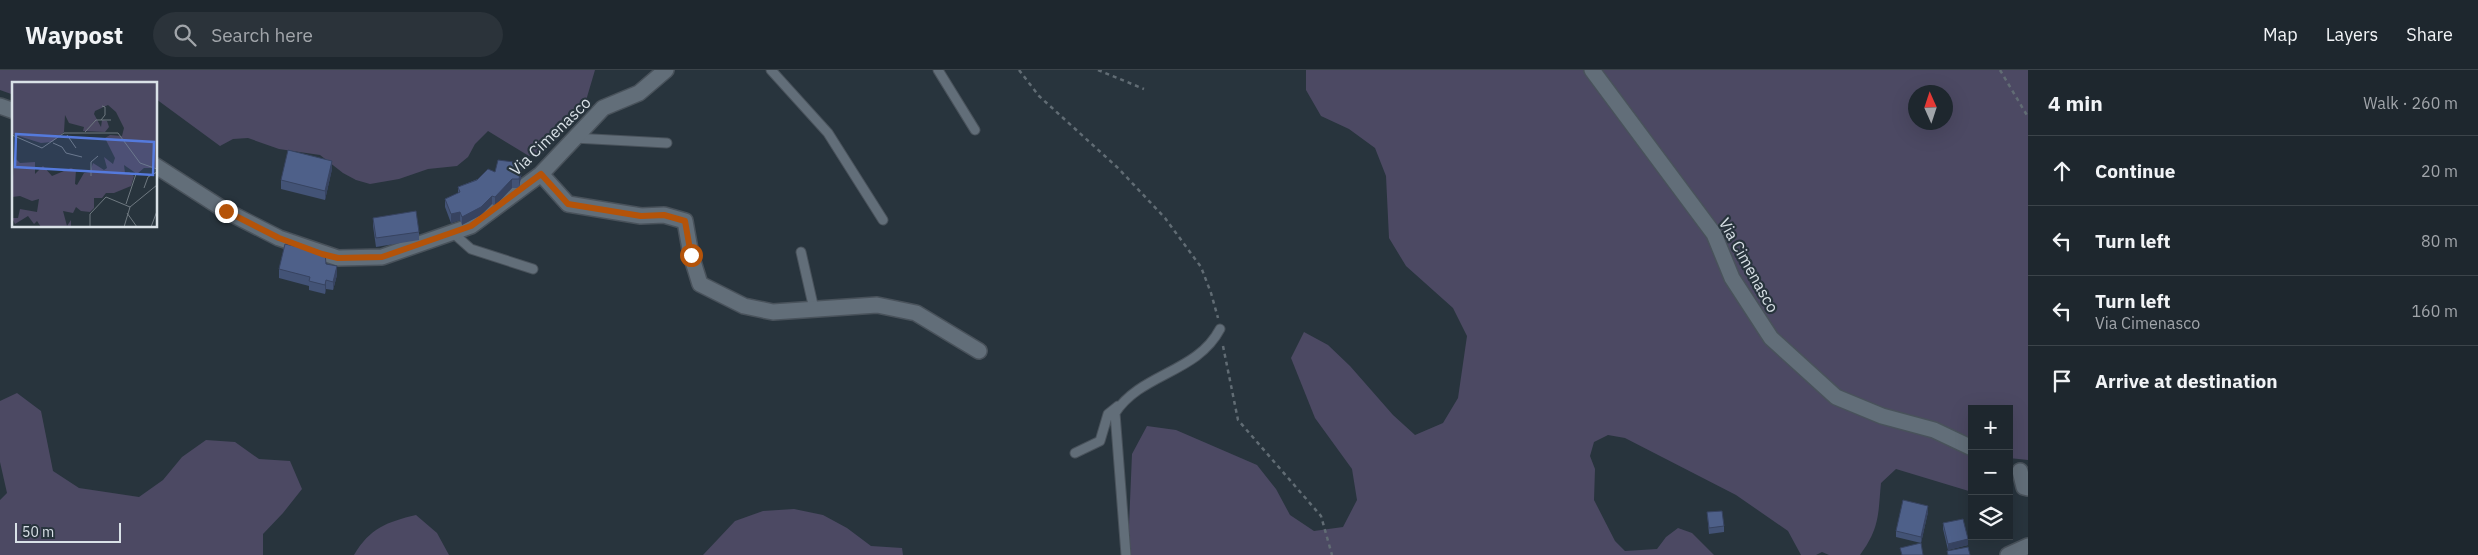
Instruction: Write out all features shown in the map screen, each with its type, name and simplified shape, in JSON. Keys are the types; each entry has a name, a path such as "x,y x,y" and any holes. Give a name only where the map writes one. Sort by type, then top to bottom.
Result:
{"street":[{"name":"Via Cimenasco","path":"158,167 226,211 279,238 338,258 382,257 471,226 541,174 603,108 639,93 666,70"},
{"name":"Via Cimenasco","path":"1592,70 1714,234 1732,278 1771,338 1836,397 1882,416 1934,430 1968,446"},
{"path":"0,106 12,110"},
{"path":"541,174 568,204 641,216 664,215 685,221 691,255 700,284 744,306 772,312 877,305 916,312 979,351"},
{"path":"2019,469 2024,487 2028,488"},
{"path":"2008,555 2028,546"}],"lane":[{"path":"771,70 828,133 883,220"},
{"path":"938,70 975,130"},
{"path":"574,138 667,143"},
{"path":"453,233 470,249 533,269"},
{"path":"800,252 814,309"},
{"path":"1126,555 1115,413 1124,398 1190,361 1212,343 1220,328"},
{"path":"1075,453 1100,441 1108,414 1120,405"}],"path":[{"path":"1019,70 1039,96 1118,168 1166,218 1201,267 1211,293 1220,328 1238,420 1321,516 1332,555"},
{"path":"1098,70 1144,89"},
{"path":"2000,70 2028,117"}],"shaded area":[{"path":"0,70 595,70 582,114 544,153 529,156 488,131 475,144 468,157 457,166 428,169 399,179 370,184 356,180 343,173 320,155 279,149 248,138 233,139 220,146 158,100 158,82 12,82 12,94 0,90"},
{"path":"1306,70 2028,70 2028,460 2013,458 2013,405 1968,405 1968,491 1896,469 1881,483 1875,529 1860,555 1829,555 1822,552 1816,555 1801,555 1788,531 1736,495 1625,438 1608,435 1594,442 1590,456 1595,469 1594,500 1615,541 1625,551 1657,549 1666,537 1678,528 1692,533 1714,555 1122,555 1128,549 1132,454 1147,426 1176,430 1257,465 1276,489 1290,515 1314,531 1343,527 1357,500 1352,469 1315,418 1291,358 1304,332 1328,345 1350,366 1393,415 1415,435 1443,423 1458,398 1467,336 1453,308 1406,266 1389,238 1386,176 1375,148 1349,129 1321,116 1306,90"},
{"path":"17,393 41,411 53,471 79,488 139,497 163,480 182,457 206,440 235,442 259,459 290,461 302,489 263,534 263,555 0,555 0,500 7,493 0,462 0,401"},
{"path":"794,509 823,515 847,528 871,546 902,548 903,555 703,555 735,521 763,511"},
{"path":"416,515 437,533 449,555 354,555 366,538 373,532 396,520"}],"building":[{"path":"288,150 332,161 325,191 281,180"},
{"path":"498,160 522,163 519,179 512,179 495,197 492,196 481,207 462,217 460,212 451,214 445,199 460,192 458,187 477,180 488,169 495,172"},
{"path":"416,211 419,232 376,238 373,218"},
{"path":"285,244 325,253 326,264 337,266 333,282 326,280 325,285 309,281 310,277 279,269"},
{"path":"1903,500 1928,506 1921,537 1896,531"},
{"path":"1722,511 1724,526 1709,528 1707,512"},
{"path":"1963,519 1968,539 1948,544 1943,523"},
{"path":"1921,543 1923,555 1902,555 1900,548"},
{"path":"1968,547 1970,555 1948,555 1947,551"}],"route":[{"path":"226,211 279,238 322,254 338,258 382,257 471,226 541,174 568,204 641,216 664,215 685,221 691,255"}]}
